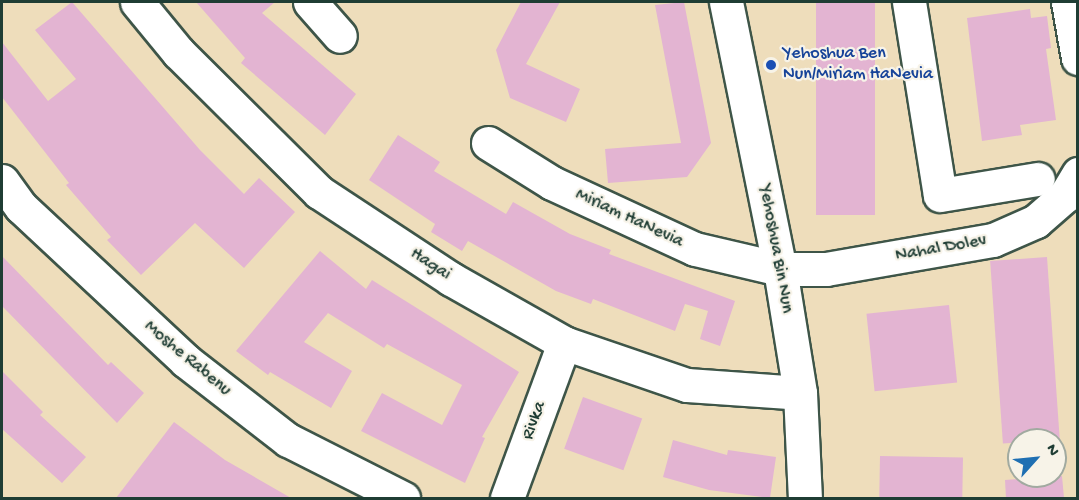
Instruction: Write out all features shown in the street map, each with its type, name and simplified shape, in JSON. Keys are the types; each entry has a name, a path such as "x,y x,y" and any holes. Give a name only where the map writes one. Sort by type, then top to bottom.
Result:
{"street":[{"name":"Hagai","path":"137,2 178,52 319,192 451,279 564,343 687,385 800,393"},
{"path":"310,2 340,36"},
{"name":"Yehoshua Bin Nun","path":"726,2 780,269 800,393 805,498"},
{"path":"909,2 940,195 1038,179"},
{"path":"1068,2 1077,58"},
{"name":"Miriam HaNevia","path":"488,143 552,183 695,249 780,269"},
{"name":"Moshe Rabenu","path":"2,181 21,207 186,361 288,440 403,498"},
{"name":"Nahal Dolev","path":"780,269 826,269 993,240 1036,221 1073,194"},
{"name":"Rivka","path":"507,498 564,343"}],"building":[{"path":"72,2 200,150 244,194 259,178 295,212 244,268 195,223 141,275 107,240 111,237 66,185 69,183 2,97 2,42 48,101 76,79 35,30"},
{"path":"196,2 275,2 262,13 356,94 325,135 241,63 245,58"},
{"path":"521,2 560,2 526,64 580,89 566,122 510,98 496,50"},
{"path":"684,2 711,143 687,177 608,183 605,149 681,143 655,5"},
{"path":"816,2 875,2 875,215 816,215"},
{"path":"1030,9 1031,18 1047,16 1051,48 1046,49 1056,120 1020,125 1022,135 982,141 967,18"},
{"path":"398,135 440,162 434,171 506,214 513,202 570,234 611,250 609,254 735,301 720,346 700,339 708,311 685,304 675,331 593,299 591,304 556,291 468,241 462,251 431,232 435,224 369,180"},
{"path":"320,251 366,289 372,280 519,372 482,437 485,438 465,483 361,431 382,393 442,425 462,385 387,344 384,348 328,313 304,342 352,371 331,408 270,372 268,375 236,351"},
{"path":"2,256 108,365 111,362 144,393 117,423 2,306"},
{"path":"1047,257 1059,428 1007,428 1007,443 1003,444 990,261"},
{"path":"949,305 957,383 875,391 866,314"},
{"path":"2,371 43,412 40,415 86,457 62,483 2,429"},
{"path":"583,397 642,419 623,470 564,449"},
{"path":"174,422 225,460 291,498 116,498"},
{"path":"673,440 727,455 728,450 776,457 770,498 709,490 663,477"},
{"path":"880,456 963,457 962,498 879,498"},
{"path":"1005,480 1007,480 1007,488 1063,488 1064,498 1006,498"}],"place":[{"name":"Yehoshua Ben Nun/Miriam HaNevia","path":"771,65"}]}
